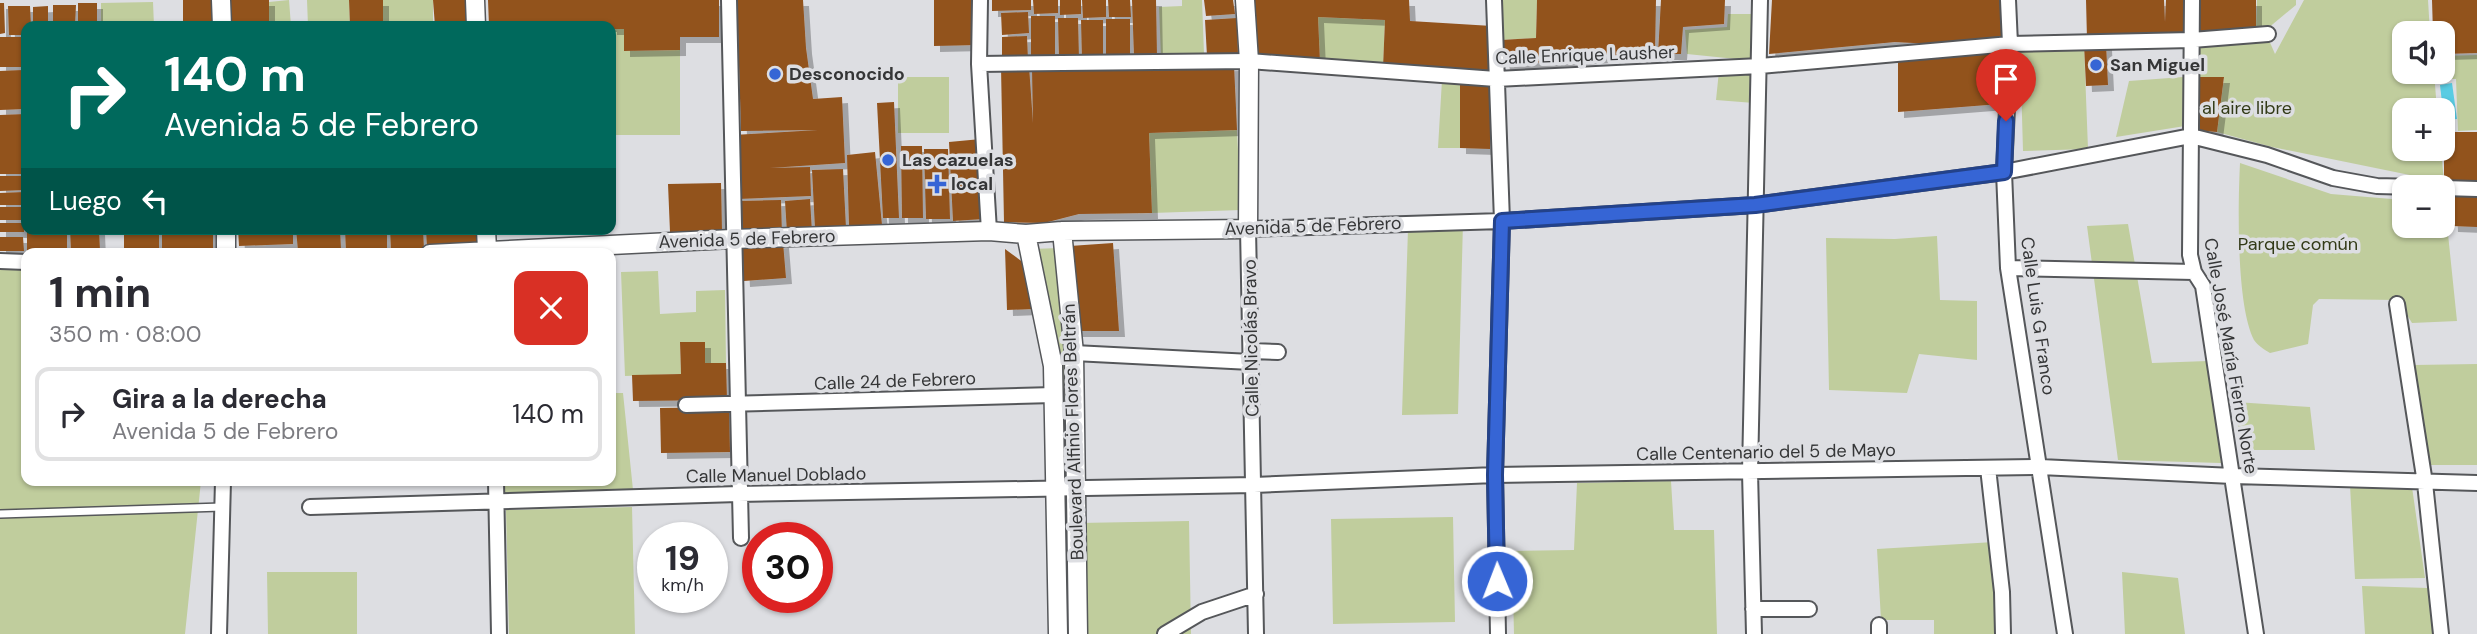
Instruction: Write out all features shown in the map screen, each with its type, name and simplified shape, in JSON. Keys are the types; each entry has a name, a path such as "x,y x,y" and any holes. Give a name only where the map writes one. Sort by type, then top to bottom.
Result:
{"street":[{"path":"221,0 222,21"},
{"path":"475,0 476,21"},
{"path":"729,0 732,239 741,538"},
{"path":"980,0 979,64 989,231"},
{"name":"Calle Nicolás Bravo","path":"1245,0 1249,61 1248,229 1256,634"},
{"path":"1494,0 1502,221 1495,475 1498,634"},
{"path":"1754,634 1750,472 1760,0"},
{"name":"Calle Luis G Franco","path":"2008,0 2010,44 2004,172 2008,268 2065,634"},
{"name":"Calle José María Fierro Norte","path":"2193,0 2190,254 2194,272 2203,286 2256,634"},
{"name":"Calle Enrique Lausher","path":"979,64 1249,61 1496,79 1760,66 2010,44 2192,40 2267,34"},
{"path":"2191,136 2267,155 2333,177 2392,186"},
{"name":"Avenida 5 de Febrero","path":"562,248 732,239 989,231 1026,234 1502,221 1755,205 2004,172 2191,136"},
{"path":"2455,188 2477,189"},
{"name":"Boulevard Alfinio Flores Beltrán","path":"1062,231 1074,353 1078,634"},
{"name":"Boulevard Alfinio Flores Beltrán","path":"1026,234 1053,366 1058,634"},
{"path":"0,261 21,262"},
{"path":"2008,268 2194,272"},
{"path":"2397,304 2425,483 2441,634"},
{"path":"1074,353 1251,357 1278,352"},
{"name":"Calle 24 de Febrero","path":"686,405 1054,395"},
{"name":"Calle Centenario del 5 de Mayo","path":"1056,488 1254,485 1495,475 2040,467 2477,483"},
{"path":"1988,468 2002,592 2003,634"},
{"path":"219,634 223,486"},
{"path":"496,486 499,634"},
{"name":"Calle Manuel Doblado","path":"310,507 1056,488"},
{"path":"1165,634 1202,612 1255,594"},
{"path":"1753,609 1809,609"}],"lane":[{"path":"0,514 223,507"}],"green space":[{"path":"289,0 291,21 269,21 269,2"},
{"path":"307,0 349,0 350,21 308,21"},
{"path":"383,0 433,0 433,21 383,21"},
{"path":"1182,0 1202,0 1204,54 1161,56 1159,7 1182,6"},
{"path":"1502,0 1537,0 1536,38 1501,40"},
{"path":"2257,0 2296,0 2296,5 2267,29 2256,30"},
{"name":"al aire libre","path":"2304,0 2428,0 2429,21 2392,21 2392,84 2435,84 2436,98 2392,98 2392,161 2442,161 2443,175 2410,175 2272,147 2217,132 2224,78 2195,77 2196,42 2268,38 2275,54"},
{"path":"153,2 154,21 101,21 101,3"},
{"path":"1728,14 1755,14 1756,61 1687,54 1685,30 1727,27"},
{"path":"1318,17 1385,20 1383,67 1320,62"},
{"path":"616,29 624,29 625,51 680,50 680,135 616,135"},
{"path":"2084,45 2088,149 2023,151 2020,47"},
{"path":"2477,55 2477,130 2458,131 2455,56"},
{"path":"1755,69 1754,103 1716,100 1719,71"},
{"path":"898,77 949,77 949,133 898,133"},
{"path":"2183,77 2185,126 2116,137 2129,81"},
{"path":"1442,80 1460,81 1460,148 1438,148"},
{"path":"1237,130 1241,210 1152,213 1149,133"},
{"name":"Parque común","path":"2240,163 2331,194 2392,199 2392,238 2448,238 2457,321 2412,323 2398,300 2319,299 2313,305 2308,344 2270,353 2254,340 2248,324 2241,279"},
{"path":"1463,222 1458,414 1402,415 1408,229"},
{"path":"2128,224 2152,363 2208,361 2221,463 2118,460 2087,226"},
{"path":"1937,236 1940,300 1977,301 1977,360 1919,354 1907,393 1829,390 1826,238 1895,239"},
{"path":"1059,248 1068,344 1071,634 1060,483 1032,249"},
{"path":"0,258 21,258 21,486 200,486 185,634 0,634"},
{"path":"658,271 660,314 696,312 696,291 725,290 726,363 705,363 680,343 681,374 625,376 621,272"},
{"path":"2477,364 2477,465 2428,465 2414,365"},
{"path":"616,393 623,393 633,490 505,499 505,486 616,486"},
{"path":"2235,402 2310,407 2315,450 2241,450"},
{"path":"1671,481 1674,530 1714,530 1717,634 1514,634 1512,551 1574,550 1577,483"},
{"path":"2350,485 2412,487 2425,578 2355,579"},
{"path":"632,507 635,634 509,634 506,510"},
{"path":"1453,517 1455,622 1333,624 1331,519"},
{"path":"1189,521 1191,634 1081,634 1079,523"},
{"path":"1994,542 2001,634 1934,634 1934,620 1881,620 1877,549"},
{"path":"267,572 357,572 357,634 268,634"},
{"path":"2122,572 2178,578 2185,634 2125,634"},
{"path":"2362,586 2428,588 2433,634 2365,634"}],"water":[{"path":"2452,84 2454,98 2441,98 2440,85"}],"building":[{"path":"183,0 216,0 217,21 183,21"},
{"path":"227,0 269,0 269,21 227,21"},
{"path":"349,0 383,0 383,21 350,21"},
{"path":"433,0 470,0 471,21 435,21"},
{"path":"488,0 719,0 719,37 680,37 680,50 624,51 624,29 616,29 616,21 489,21"},
{"path":"737,0 803,0 813,99 842,97 845,163 770,168 810,167 811,196 737,199 733,135 818,130 741,131"},
{"path":"934,0 973,0 978,45 934,46"},
{"path":"992,0 1031,0 1031,10 992,11"},
{"path":"1033,0 1058,0 1058,13 1034,14"},
{"path":"1060,0 1081,0 1081,14 1060,15"},
{"path":"1082,0 1106,0 1106,17 1083,18"},
{"path":"1108,0 1130,0 1131,17 1109,17"},
{"path":"1132,0 1156,0 1157,56 1134,56"},
{"path":"1204,0 1233,0 1235,14 1206,16"},
{"path":"1250,0 1409,0 1410,21 1492,26 1490,75 1383,67 1385,20 1318,17 1320,62 1255,58"},
{"path":"1537,0 1656,0 1655,53 1504,65 1501,40 1536,38"},
{"path":"1661,0 1725,0 1724,24 1683,27 1681,54 1658,54"},
{"path":"1772,0 2001,0 2005,40 1932,44 1895,42 1769,54"},
{"path":"2086,0 2164,0 2165,22 2166,0 2189,0 2189,36 2087,39"},
{"path":"2197,0 2256,0 2256,30 2197,35"},
{"path":"2432,0 2477,0 2477,53 2455,54 2455,21 2433,21"},
{"path":"0,3 4,3 5,33 0,34"},
{"path":"78,3 97,3 97,21 78,21"},
{"path":"53,5 76,5 75,21 53,21"},
{"path":"8,6 30,6 31,21 21,21 21,35 9,35"},
{"path":"48,6 48,21 33,21 33,7"},
{"path":"1028,12 1029,33 1002,35 1001,13"},
{"path":"1031,16 1055,16 1055,59 1031,59"},
{"path":"1058,18 1078,18 1079,59 1059,59"},
{"path":"1237,18 1238,55 1207,56 1205,20"},
{"path":"1106,19 1130,19 1130,59 1106,59"},
{"path":"1081,20 1103,20 1103,60 1082,60"},
{"path":"1027,36 1028,60 1002,61 1002,37"},
{"path":"0,37 21,37 21,67 0,67"},
{"name":"San Miguel","path":"2106,44 2108,85 2086,86 2084,45"},
{"path":"2006,49 2000,104 1898,112 1898,57"},
{"path":"1234,65 1237,130 1149,133 1152,213 1079,214 1044,223 1004,222 1001,67 1029,66 1033,123 1032,69"},
{"path":"21,70 21,109 0,110 0,71"},
{"path":"2195,77 2224,77 2217,132 2195,130"},
{"path":"1460,81 1492,83 1490,149 1460,148"},
{"name":"Las cazuelas","path":"894,102 899,218 883,218 877,103"},
{"path":"21,114 21,174 0,174 0,115"},
{"path":"2455,132 2477,132 2477,182 2455,182 2455,175 2444,175 2444,161 2455,161"},
{"path":"981,139 984,189 972,189 981,190 983,219 953,221 949,142"},
{"path":"901,146 922,146 923,218 902,218"},
{"name":"local","path":"924,149 948,149 950,219 926,219"},
{"path":"875,152 882,225 849,226 847,155"},
{"path":"843,169 846,228 815,229 812,170"},
{"path":"0,176 21,176 21,190 0,191"},
{"path":"721,183 722,231 670,232 668,184"},
{"path":"2455,191 2477,195 2477,227 2455,226"},
{"path":"21,192 21,205 0,205 0,193"},
{"path":"810,199 812,232 787,233 785,201"},
{"path":"781,200 782,235 737,235 736,201"},
{"path":"0,207 21,207 21,220 0,220"},
{"path":"0,223 21,223 21,232 0,232"},
{"path":"27,235 67,235 67,248 27,248"},
{"path":"70,235 99,235 100,248 71,248"},
{"path":"124,235 159,235 159,248 124,248"},
{"path":"162,235 213,235 213,248 162,248"},
{"path":"238,235 293,235 293,244 239,246"},
{"path":"297,235 340,235 341,248 298,248"},
{"path":"345,235 387,235 387,248 346,248"},
{"path":"390,235 423,235 424,248 391,248"},
{"path":"426,235 482,235 483,245 427,248"},
{"path":"0,237 23,237 24,248 21,251 0,251"},
{"path":"783,242 786,278 744,281 742,244"},
{"path":"1113,243 1119,331 1076,331 1070,246"},
{"path":"1005,249 1024,263 1033,309 1007,310"},
{"path":"680,342 705,342 705,363 726,363 727,400 633,401 632,375 681,374"},
{"path":"729,407 730,452 661,453 660,408"}],"place":[{"name":"San Miguel","path":"2096,65"},
{"name":"Desconocido","path":"775,74"},
{"name":"Las cazuelas","path":"888,160"},
{"name":"local","path":"937,184"}],"route":[{"path":"1497,581 1495,475 1502,221 1755,205 2004,172 2006,121"}]}
